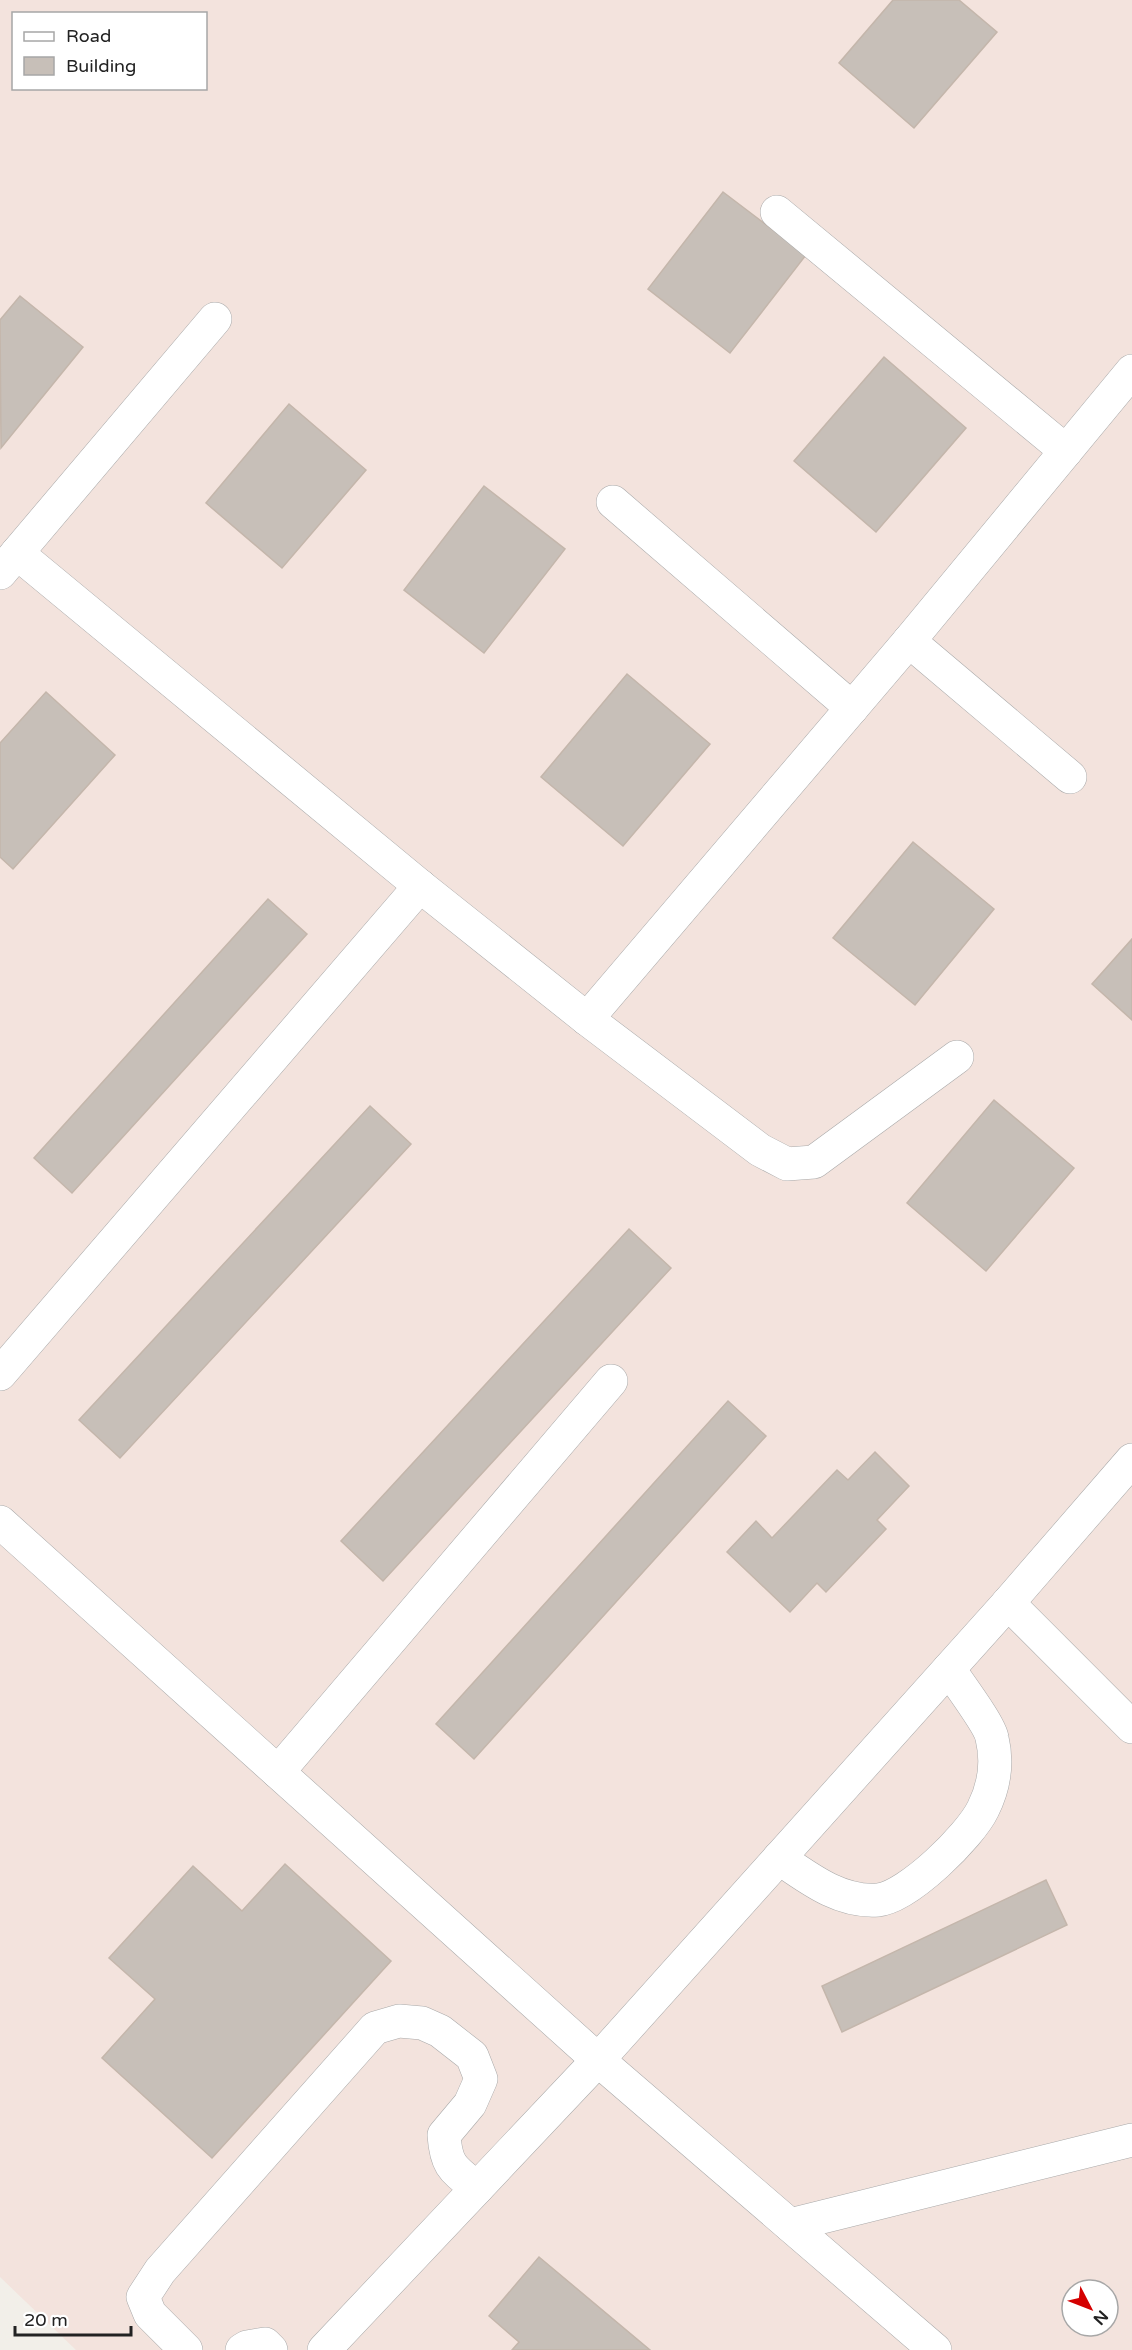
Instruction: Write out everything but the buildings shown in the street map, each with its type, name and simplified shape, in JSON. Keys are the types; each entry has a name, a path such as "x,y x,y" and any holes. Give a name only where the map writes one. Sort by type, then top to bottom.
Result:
{"street":[{"path":"777,213 1066,451"},
{"path":"215,320 9,563 587,1018 760,1150 787,1164 814,1162 957,1057"},
{"path":"587,1018 909,641 1132,371"},
{"path":"613,502 852,708"},
{"path":"909,641 1070,777"},
{"path":"0,1374 420,886"},
{"path":"278,1772 611,1381"},
{"path":"324,2350 598,2060 1008,1603 1132,1460"},
{"path":"0,1522 598,2060 935,2350"},
{"path":"1008,1603 1132,1727"},
{"path":"779,1858 822,1887 851,1898 879,1900 903,1890 937,1865 983,1810 996,1770 992,1736 949,1669"},
{"path":"186,2350 150,2314 143,2296 160,2271 375,2028 399,2021 422,2023 440,2031 472,2056 481,2079 470,2104 444,2135 446,2156 457,2173 477,2188"},
{"path":"790,2225 1132,2140"},
{"path":"242,2350 265,2344 271,2350"}],"shaded area":[{"path":"0,0 1132,0 1132,2350 76,2350 0,2277"}]}
